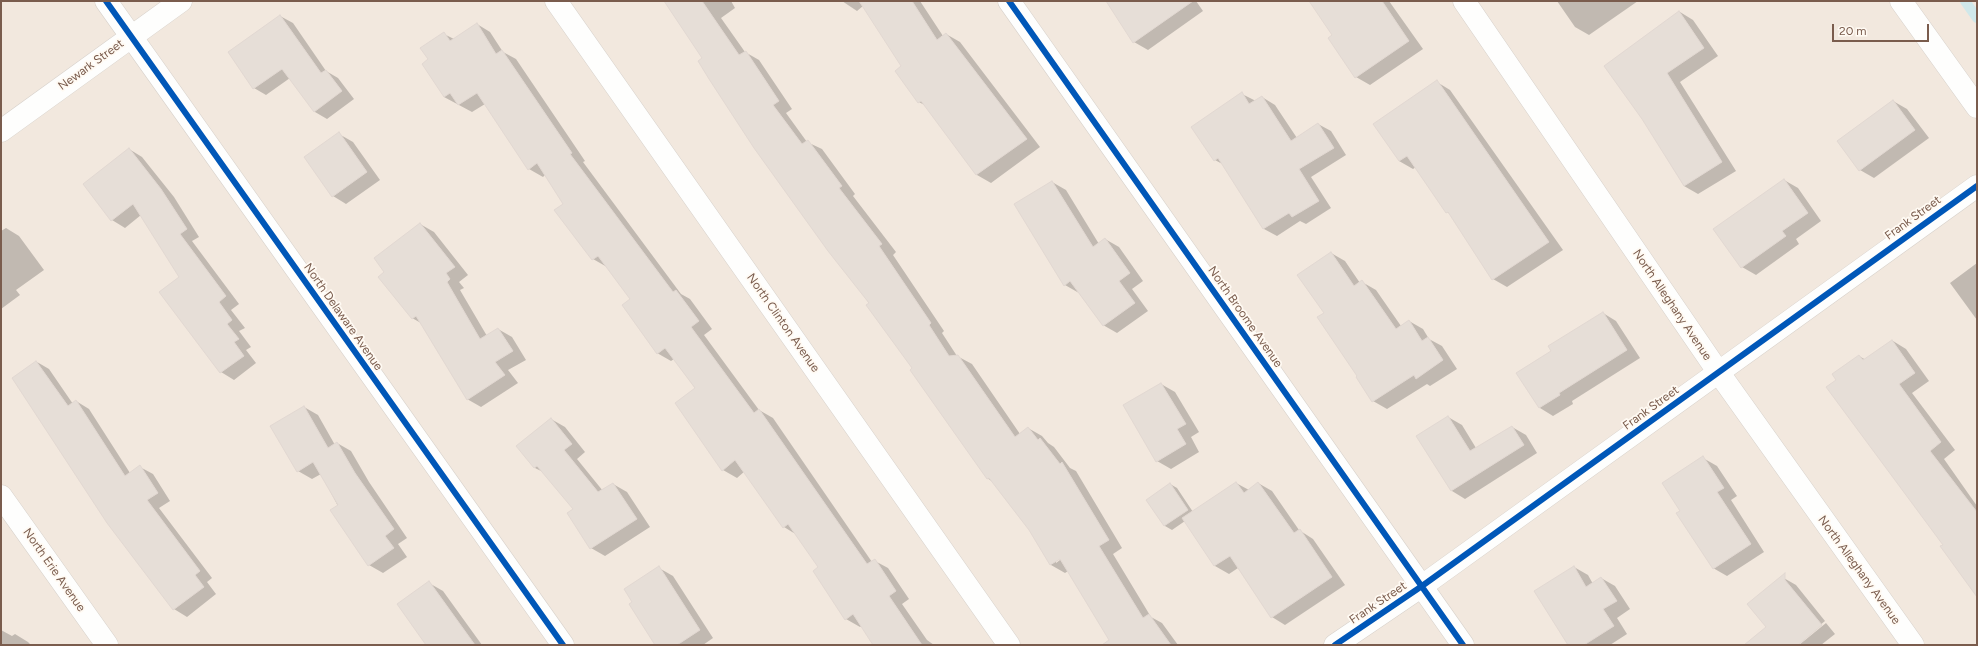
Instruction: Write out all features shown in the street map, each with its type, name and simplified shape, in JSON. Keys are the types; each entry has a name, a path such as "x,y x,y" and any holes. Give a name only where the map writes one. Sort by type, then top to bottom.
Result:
{"street":[{"name":"North Delaware Avenue","path":"106,1 563,645"},
{"name":"Newark Street","path":"1,131 181,1"},
{"name":"North Clinton Avenue","path":"556,1 1009,645"},
{"name":"North Broome Avenue","path":"1009,1 1463,645"},
{"name":"North Alleghany Avenue","path":"1464,1 1719,373 1913,645"},
{"path":"1901,1 1977,107"},
{"name":"Frank Street","path":"1335,645 1422,586 1977,186"},
{"name":"North Erie Avenue","path":"1,496 107,645"}],"shaded area":[{"path":"1,1 1977,1 1977,645 1,645"}],"building":[{"path":"664,1 702,1 739,55 746,51 779,101 773,105 802,144 808,140 842,186 839,188 882,244 879,246 931,323 929,325 949,356 958,355 1015,437 1028,427 1038,440 1040,438 1060,464 1062,462 1109,540 1099,546 1143,618 1149,614 1171,645 1102,645 1109,640 1060,559 1050,565 1029,530 989,478 987,479 910,370 912,368 866,305 869,303 828,251 754,148 698,61 702,58"},
{"path":"859,1 912,1 937,40 946,33 1027,139 976,175 921,101 918,103 895,71 901,66"},
{"path":"1106,1 1193,1 1133,43"},
{"path":"1309,1 1382,1 1409,41 1355,78 1328,38 1332,35"},
{"path":"1679,11 1704,48 1667,73 1722,162 1684,186 1642,119 1604,66"},
{"path":"280,15 321,73 326,70 342,91 314,112 282,69 253,89 228,52"},
{"path":"477,23 496,54 502,50 572,153 570,154 673,292 676,290 699,321 691,327 754,413 759,409 867,564 875,559 896,591 889,596 922,645 873,645 853,614 845,620 813,571 818,567 788,524 783,528 735,460 722,471 675,403 695,388 665,348 657,354 622,305 630,299 598,256 592,260 554,210 563,204 537,163 528,170 477,93 458,105 450,93 444,97 422,64 428,59 420,48 444,32 450,41"},
{"path":"1437,80 1549,242 1492,280 1448,212 1446,213 1407,156 1399,161 1373,124"},
{"path":"1242,92 1249,104 1262,96 1291,141 1318,123 1334,148 1299,169 1319,201 1292,217 1289,213 1263,229 1218,158 1214,161 1191,127"},
{"path":"1893,100 1915,130 1859,171 1837,141"},
{"path":"339,132 367,172 332,197 304,157"},
{"path":"129,148 161,189 187,229 180,234 226,296 219,302 232,320 227,324 239,339 234,342 244,356 220,373 159,292 179,277 133,204 111,221 83,184"},
{"path":"1784,179 1808,213 1782,231 1786,236 1741,268 1713,229"},
{"path":"1052,181 1093,247 1105,238 1130,273 1119,281 1135,303 1103,326 1070,281 1064,286 1014,204"},
{"path":"420,223 455,267 446,273 450,279 447,282 480,339 498,328 513,351 495,362 505,375 467,400 416,316 412,319 378,277 384,272 374,258"},
{"path":"1331,252 1354,286 1362,280 1396,329 1409,320 1422,341 1428,337 1443,360 1416,379 1414,375 1372,402 1356,377 1357,376 1317,317 1324,313 1297,275"},
{"path":"1603,312 1627,350 1559,393 1560,395 1539,408 1516,373 1551,351 1548,346"},
{"path":"1892,340 1915,373 1899,384 1941,442 1930,451 1977,512 1977,597 1940,546 1943,545 1826,387 1836,380 1832,374 1859,355 1863,360"},
{"path":"36,361 68,406 76,400 125,476 140,465 158,493 147,500 200,571 195,575 204,587 173,610 107,523 12,378"},
{"path":"1161,383 1186,424 1177,429 1186,444 1156,462 1123,405"},
{"path":"304,406 328,448 337,442 355,473 394,529 385,536 394,548 368,566 330,510 338,505 313,462 297,472 270,426"},
{"path":"1448,416 1470,451 1512,426 1524,445 1451,491 1416,436"},
{"path":"551,418 572,444 564,450 598,492 613,483 637,519 590,549 567,513 573,509 537,466 534,468 516,446"},
{"path":"1703,456 1724,488 1717,492 1751,544 1713,569 1676,513 1680,511 1662,483"},
{"path":"1236,482 1244,493 1258,482 1294,533 1300,529 1332,577 1271,618 1230,556 1214,566 1182,518"},
{"path":"1170,483 1188,510 1164,526 1146,500"},
{"path":"659,566 700,630 677,645 655,645 629,604 632,602 624,589"},
{"path":"1574,566 1586,587 1601,577 1617,601 1603,609 1614,626 1584,645 1568,645 1534,591"},
{"path":"1785,573 1785,580 1822,625 1798,645 1744,645 1766,627 1747,604"},
{"path":"429,581 475,645 426,645 397,604"}],"waterway":[{"path":"1965,1 1977,18"}],"cycle path":[{"path":"106,1 563,645"},
{"path":"1009,1 1463,645"},
{"path":"1335,645 1422,586 1977,186"}]}
